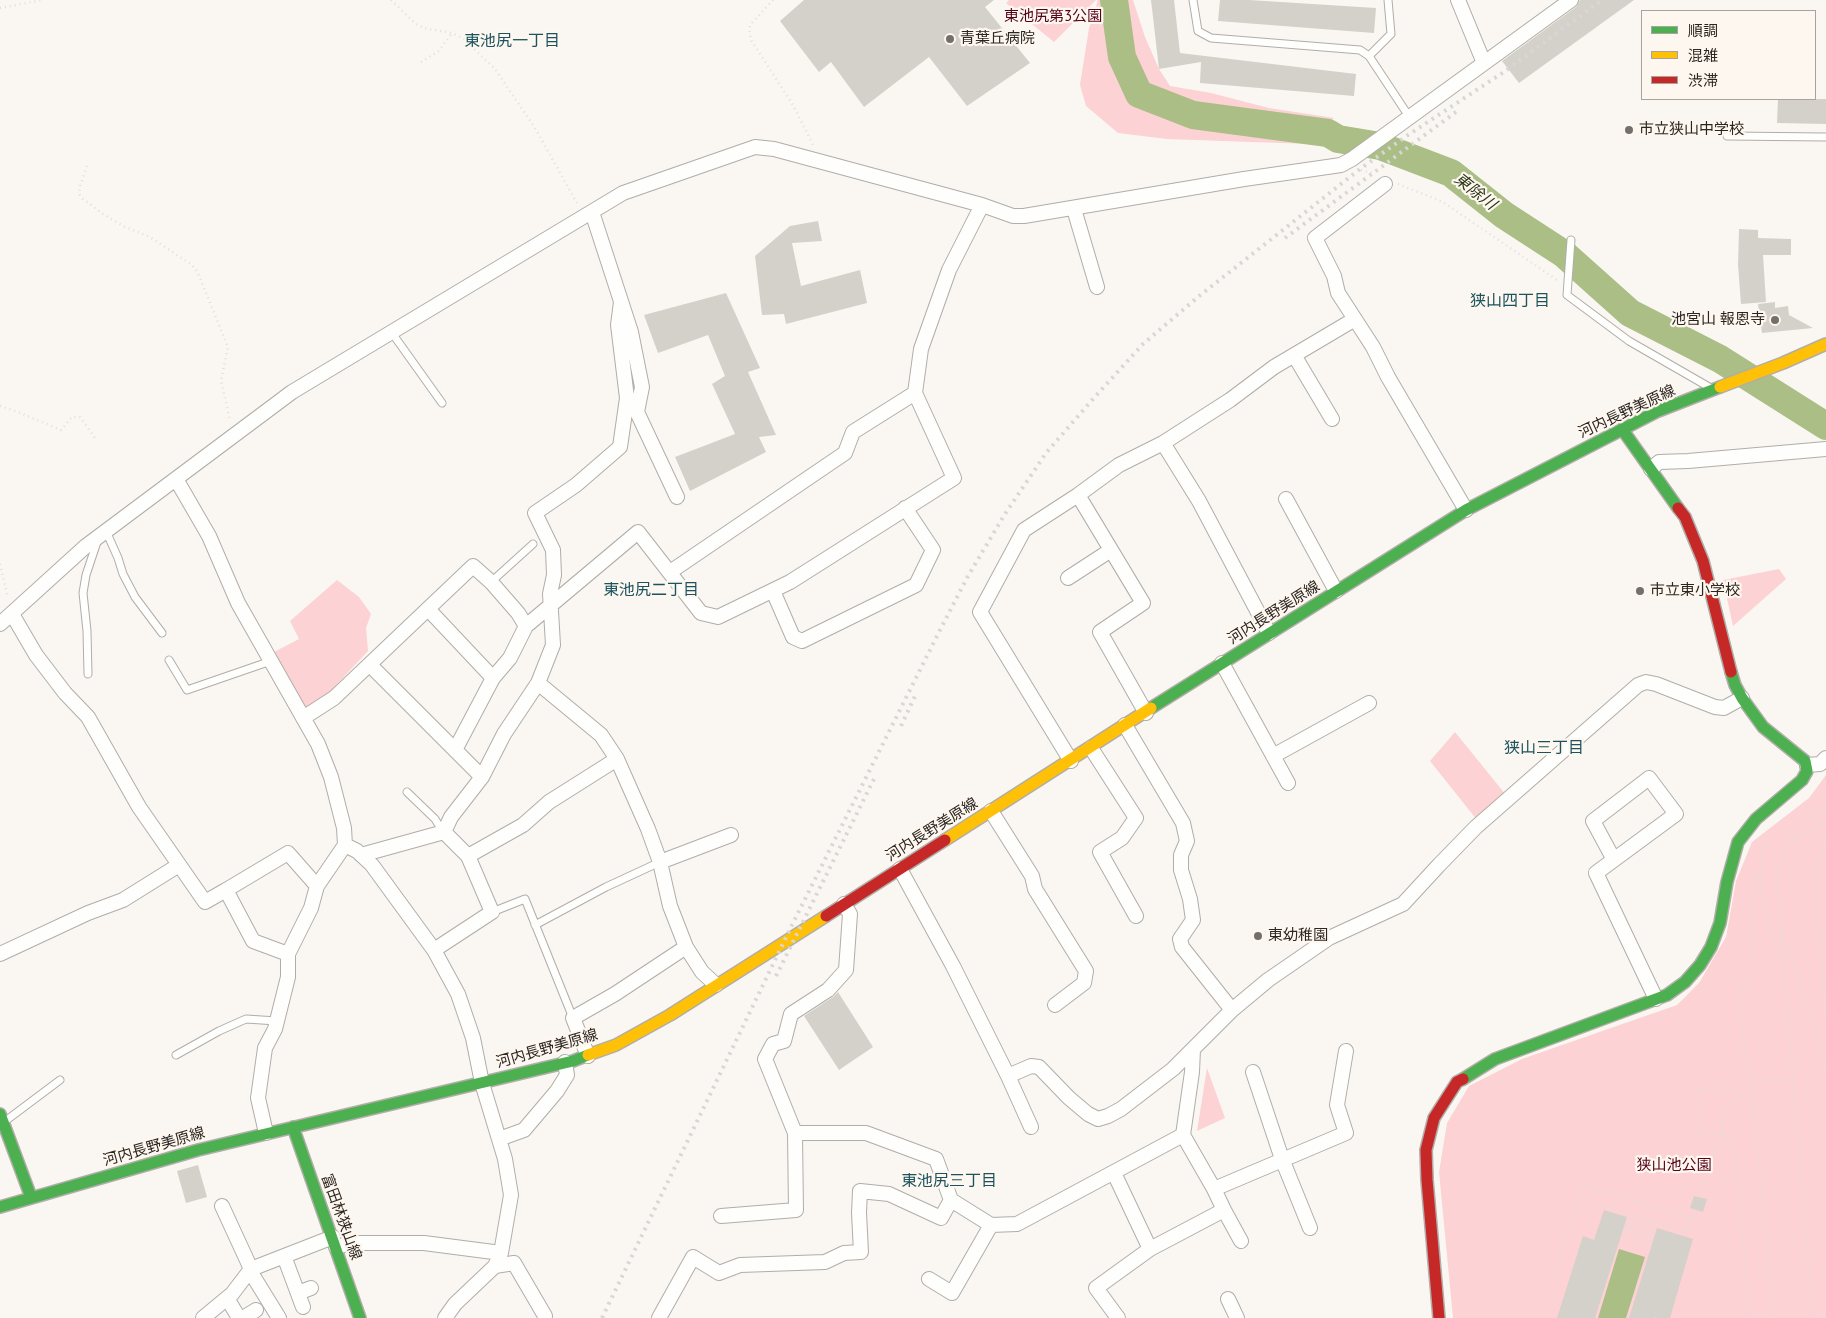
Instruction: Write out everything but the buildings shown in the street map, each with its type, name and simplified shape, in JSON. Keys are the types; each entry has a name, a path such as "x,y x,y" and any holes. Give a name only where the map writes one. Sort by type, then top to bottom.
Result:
{"main road":[{"name":"河内長野美原線","path":"0,1207 198,1150 565,1062 588,1056 616,1044 670,1015 1222,663 1466,510 1656,412 1826,344"},
{"path":"1439,1318 1426,1180 1426,1150 1434,1118 1457,1082 1495,1059 1667,995 1685,982 1700,965 1711,947 1720,923 1727,882 1738,842 1756,819 1802,780 1807,771 1807,765 1804,761 1763,727 1742,698 1730,669 1703,561 1691,530 1685,517 1622,429"},
{"path":"2,1118 31,1197"},
{"name":"富田林狭山線","path":"293,1127 335,1242 360,1318"}],"street":[{"path":"1458,0 1484,63"},
{"path":"0,624 86,546 292,392 623,193 755,147 774,149 816,160 982,205 1013,216 1074,209 1244,179 1341,165 1410,118 1571,0"},
{"path":"1386,181 1316,238 1334,276 1338,293 1373,347 1388,377 1466,510"},
{"path":"454,750 493,678 510,658 526,626 638,532 701,613 718,617 790,582 954,478 915,393 921,349 946,278 982,205"},
{"path":"1074,209 1097,287"},
{"path":"588,214 631,332 642,387 637,412 677,497"},
{"path":"361,855 444,832 451,817 482,777 504,734 538,683 553,645 550,594 554,575 553,550 534,513 576,485 620,447 627,398 618,325 621,302"},
{"path":"1071,761 980,612 1024,530 1078,495 1119,465 1163,443 1230,400 1258,378 1355,319"},
{"path":"1294,355 1332,419"},
{"path":"670,572 845,453 853,432 915,393"},
{"path":"1163,443 1199,501 1270,633"},
{"path":"1651,469 1659,462 1826,449"},
{"path":"176,479 209,536 238,603 318,744 331,777 344,828 346,845 317,886 311,908 288,954 288,977 277,1021 265,1048 258,1098 266,1133"},
{"path":"1078,495 1143,603 1100,632 1146,712"},
{"path":"1286,499 1336,591"},
{"path":"773,591 793,637 802,641 916,585 933,550 906,508"},
{"path":"1068,578 1111,550"},
{"path":"303,718 334,698 473,566 491,582 518,613 526,626"},
{"path":"428,609 493,678"},
{"path":"12,614 36,655 65,693 88,717 139,807 205,902 288,853 317,886"},
{"path":"1222,663 1288,783"},
{"path":"370,665 482,777"},
{"path":"1008,1076 1031,1066 1039,1067 1069,1098 1088,1114 1098,1119 1108,1116 1121,1109 1173,1069 1232,1010 1268,980 1329,938 1403,904 1476,827 1638,685 1646,682 1656,684 1715,707 1724,708 1742,698"},
{"path":"538,683 602,736 617,759 648,829 660,862 670,906 686,947 702,972 716,985"},
{"path":"1273,756 1369,703"},
{"path":"1125,725 1183,823 1187,841 1181,855 1181,870 1190,899 1193,920 1180,939 1182,947 1232,1010"},
{"path":"1091,748 1136,818 1122,838 1100,852 1136,916"},
{"path":"1807,765 1820,764 1826,758"},
{"path":"468,856 523,825 550,802 617,759"},
{"path":"1614,860 1593,821 1649,778 1676,814 1614,860 1596,873 1656,999"},
{"path":"991,811 1032,876 1035,889 1086,971 1084,982 1055,1006"},
{"path":"434,950 492,912 468,856 444,832"},
{"path":"660,862 731,835"},
{"path":"346,845 372,865 434,950 458,994 473,1038 482,1083 505,1160 511,1194 498,1259 455,1304 445,1318"},
{"path":"0,954 88,913 123,900 179,865"},
{"path":"900,869 953,966 1008,1076 1031,1127"},
{"path":"226,890 254,941 288,954"},
{"path":"721,1216 796,1210 795,1133 765,1060 773,1044 784,1041 792,1014 828,990 846,970 850,914 844,904"},
{"path":"588,1056 573,1018 615,994 686,947"},
{"path":"1194,1048 1183,1134 1240,1240"},
{"path":"1214,1189 1282,1159 1346,1134 1337,1105 1346,1051"},
{"path":"499,1139 524,1130 557,1091 567,1075 565,1062"},
{"path":"1253,1072 1282,1159 1310,1228"},
{"path":"795,1133 866,1133 936,1159 951,1200 991,1225 1017,1224 1183,1134"},
{"path":"1114,1172 1150,1248"},
{"path":"658,1318 693,1257 719,1272 740,1265 825,1262 844,1253 861,1252 860,1191 889,1194 941,1218 951,1200"},
{"path":"222,1206 251,1270 279,1318"},
{"path":"1118,1318 1096,1288 1150,1248 1224,1210"},
{"path":"929,1279 952,1293 991,1225"},
{"path":"202,1318 226,1298 251,1270 284,1256 335,1242 424,1243 514,1263 546,1316"},
{"path":"284,1256 304,1290 303,1307"},
{"path":"226,1298 241,1318 256,1310"},
{"path":"1228,1299 1237,1318"}],"lane":[{"path":"1193,0 1198,32 1211,38 1360,50 1369,56 1410,118"},
{"path":"1369,56 1391,34 1388,0"},
{"path":"1727,136 1826,137"},
{"path":"1570,244 1567,295 1629,341 1712,389"},
{"path":"392,333 442,402"},
{"path":"103,534 118,558 123,574 135,597 162,633"},
{"path":"88,674 84,593 86,576 103,534"},
{"path":"491,582 533,544"},
{"path":"169,660 187,690 271,661"},
{"path":"407,792 435,818 444,832"},
{"path":"535,924 606,887 660,862"},
{"path":"492,912 525,899 573,1018"},
{"path":"176,1055 219,1031 246,1019 277,1021"},
{"path":"2,1118 60,1080"}],"path":[{"path":"0,8 42,0"},
{"path":"391,0 416,24 424,28 452,32 464,39 495,69 535,128 588,214"},
{"path":"773,0 751,24 749,28 751,40 793,105 817,153 816,160"},
{"path":"421,62 439,51 452,32"},
{"path":"1341,165 1351,170 1360,169 1386,181 1443,202 1556,278 1567,288"},
{"path":"87,166 80,186 80,194 83,199 123,226 150,237 192,265 197,271 228,347 221,381 234,437"},
{"path":"0,406 61,430 72,417 80,417 95,438"},
{"path":"0,564 12,614"},
{"path":"1813,1318 1777,883 1778,866 1790,842 1807,820 1826,805"},
{"path":"1790,842 1826,824"},
{"path":"1768,832 1761,858 1760,886 1771,939 1783,958"},
{"path":"1826,846 1821,852 1816,868 1815,885 1826,1018"},
{"path":"1760,878 1753,880 1753,951 1749,971 1740,996 1745,1058 1752,1082 1773,1318"},
{"path":"1781,938 1791,953 1826,1069"},
{"path":"1752,1082 1792,1079"},
{"path":"1740,1097 1732,1087 1698,1090 1700,1135 1722,1133 1734,1142 1750,1318"},
{"path":"1699,1197 1716,1142 1722,1133 1723,1111 1740,1097 1753,1096"},
{"path":"1554,1273 1583,1184 1692,1219"},
{"path":"1596,1203 1687,1234 1695,1210"},
{"path":"1641,1224 1643,1218"},
{"path":"1639,1231 1627,1226 1629,1220 1654,1228 1652,1234 1639,1231 1626,1229 1624,1235 1649,1243 1651,1237 1639,1231"},
{"path":"1634,1246 1636,1239"}],"green space":[{"name":"東池尻第3公園","path":"1009,0 1096,0 1054,42 1006,3"},
{"path":"1098,0 1133,0 1145,37 1159,69 1170,86 1211,93 1269,108 1334,118 1309,144 1167,139 1118,133 1086,106 1080,85 1089,28"},
{"path":"1779,569 1786,579 1733,626 1723,580"},
{"path":"337,580 359,597 371,614 366,628 368,651 324,698 305,710 274,652 299,639 290,621"},
{"path":"1455,732 1506,795 1477,820 1430,761"},
{"name":"狭山池公園","path":"1826,775 1826,1318 1453,1318 1439,1172 1447,1123 1469,1086 1522,1059 1677,1005 1699,983 1726,937 1736,881 1752,842 1809,798"},
{"path":"1207,1068 1225,1118 1197,1131"}],"shaded area":[{"path":"1619,1249 1645,1257 1626,1318 1598,1318"}],"waterway":[{"name":"東除川","path":"1114,0 1122,57 1139,94 1193,115 1328,133 1338,139 1380,146 1451,173 1504,215 1564,254 1630,313 1720,359 1826,426"}],"railway":[{"path":"602,1318 792,925 939,632 968,576 1005,514 1046,453 1143,344 1198,297 1360,169 1504,72 1602,0"},
{"path":"1285,238 1460,109"},
{"path":"901,726 916,694"},
{"path":"776,976 875,777"}],"traffic: fast":[{"path":"1151,708 1466,510 1656,412 1720,387"},
{"path":"1622,429 1678,508"},
{"path":"1463,1079 1495,1059 1667,995 1685,982 1700,965 1711,947 1720,923 1727,882 1738,842 1756,819 1802,780 1807,771 1805,761 1763,727 1742,698 1731,672"},
{"path":"0,1207 198,1150 573,1061 588,1055"},
{"path":"0,1114 31,1197"},
{"path":"293,1127 360,1318"}],"traffic: slow":[{"path":"1720,387 1826,344"},
{"path":"945,840 1151,708"},
{"path":"588,1055 616,1045 670,1015 826,916"}],"traffic: jam":[{"path":"1678,508 1685,517 1703,561 1731,672"},
{"path":"826,916 945,840"},
{"path":"1439,1318 1426,1150 1434,1118 1457,1082 1463,1079"}],"place":[{"name":"青葉丘病院","path":"950,39"},
{"name":"市立狭山中学校","path":"1629,130"},
{"name":"池宮山 報恩寺","path":"1775,320"},
{"name":"市立東小学校","path":"1640,591"},
{"name":"東幼稚園","path":"1258,936"}],"district":[{"name":"東池尻一丁目","path":"512,41"},
{"name":"狭山四丁目","path":"1510,301"},
{"name":"東池尻二丁目","path":"651,590"},
{"name":"狭山三丁目","path":"1544,748"},
{"name":"東池尻三丁目","path":"949,1181"}]}
